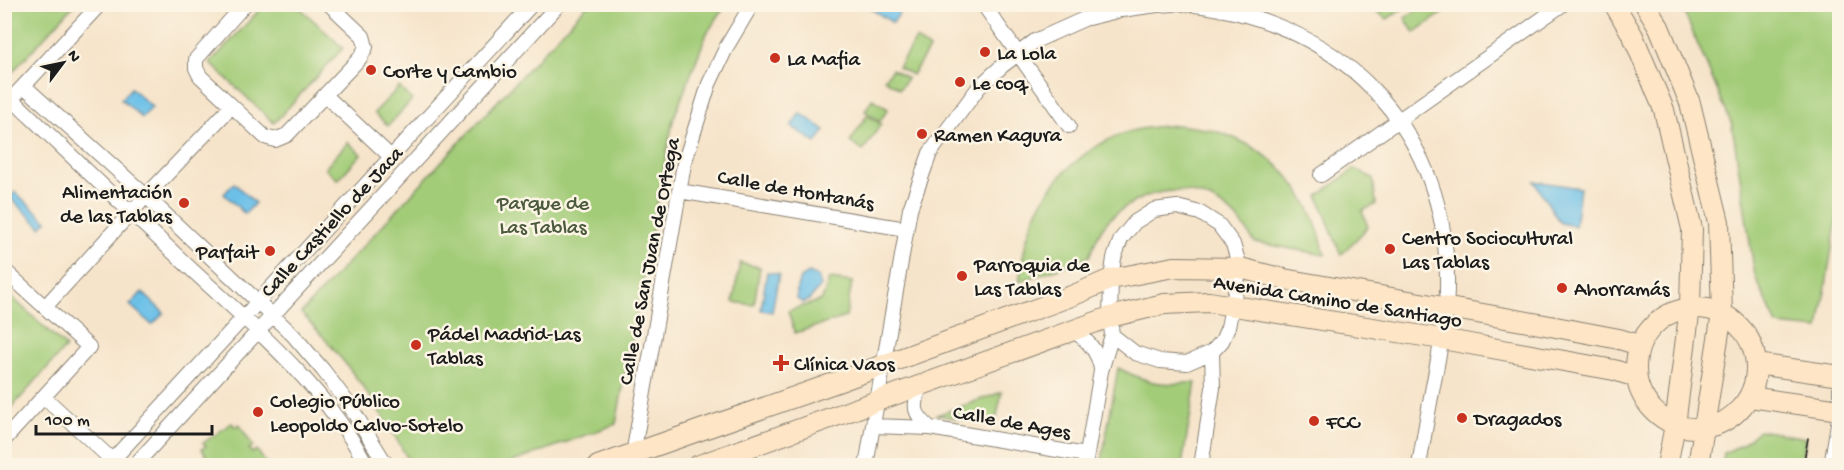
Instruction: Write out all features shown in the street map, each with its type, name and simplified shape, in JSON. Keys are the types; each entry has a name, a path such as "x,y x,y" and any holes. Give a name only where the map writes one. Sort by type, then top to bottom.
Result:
{"street":[{"path":"100,4 8,103 131,213 277,350 341,424 368,465"},
{"path":"237,7 196,59 195,68 200,76 265,136 275,140 287,135 360,58 366,47 363,36 329,4"},
{"path":"512,4 528,10 537,28"},
{"name":"Calle Castiello de Jaca","path":"134,465 559,4"},
{"name":"Calle de San Juan de Ortega","path":"632,459 684,164 709,84 727,46 752,4"},
{"path":"983,4 1069,126"},
{"path":"866,465 910,209 930,153 979,87 1035,41 1084,19 1121,10 1174,4"},
{"path":"1184,4 1222,7 1278,25 1303,36 1330,53 1359,76 1386,104 1410,139 1425,169 1439,206 1446,244 1447,279 1442,339 1419,465"},
{"path":"1320,176 1563,4"},
{"path":"1614,4 1633,36 1664,110 1692,229 1690,307 1675,425 1667,465"},
{"path":"1645,4 1659,27 1690,103 1719,222 1722,313 1698,465"},
{"name":"Calle Castiello de Jaca","path":"44,397 109,463 528,10"},
{"path":"24,86 146,196 292,335 323,370 350,406 387,465"},
{"path":"325,95 391,157"},
{"path":"45,307 232,106"},
{"name":"Calle de Hontanás","path":"679,191 906,229"},
{"path":"1085,460 1111,326 1111,279 1114,258 1121,239 1135,222 1154,210 1177,207 1200,213 1219,225 1233,243 1240,268 1228,327 1222,341 1212,352 1187,363 1160,361 1135,353 1111,326"},
{"name":"Avenida Camino de Santiago","path":"598,465 632,459 884,363 1074,296 1111,279 1173,267 1240,268 1284,279 1619,339 1639,345"},
{"path":"4,270 89,348 4,440"},
{"name":"Avenida Camino de Santiago","path":"697,465 1074,331 1111,326 1164,303 1209,302 1232,305 1442,339 1614,370 1636,377"},
{"path":"1690,307 1706,308 1722,313 1739,326 1751,343 1756,364 1750,397 1740,410 1716,425 1695,429 1675,425 1656,414 1643,398 1636,377 1639,345 1651,327 1669,313 1690,307"},
{"path":"1074,331 1087,340 1099,356 1101,371"},
{"path":"1201,465 1213,388 1212,352"},
{"path":"1756,364 1839,373 1839,404"},
{"name":"Calle de Ages","path":"920,385 914,407 919,418 930,429"},
{"path":"1750,397 1839,411 1831,465"},
{"name":"Calle de Ages","path":"873,426 930,429 1085,460"}],"green space":[{"path":"265,4 297,5 343,48 274,123 210,63"},
{"path":"1425,4 1439,5 1444,12 1414,33 1405,18"},
{"path":"4,5 74,5 5,80"},
{"name":"Parque de Las Tablas","path":"587,5 726,5 707,33 673,120 616,424 505,465 411,465 388,424 362,385 301,313"},
{"path":"1368,5 1408,5 1387,19"},
{"path":"1681,5 1839,5 1839,205 1819,329 1777,325 1755,276 1732,125"},
{"path":"916,39 929,49 912,75 898,67"},
{"path":"892,69 907,78 900,89 884,79"},
{"path":"399,87 412,100 388,126 374,113"},
{"path":"872,99 888,109 880,121 865,111"},
{"path":"867,115 881,124 863,151 850,142"},
{"path":"1177,125 1213,131 1239,140 1275,163 1289,178 1311,213 1325,255 1254,242 1244,226 1217,203 1185,192 1167,192 1150,195 1116,214 1101,230 1089,257 1019,282 1026,241 1037,211 1046,195 1070,166 1085,154 1117,136 1140,129"},
{"path":"348,142 361,154 338,180 325,168"},
{"path":"1354,169 1373,178 1376,204 1362,211 1368,227 1341,255 1318,196"},
{"path":"740,263 760,267 754,305 733,302"},
{"path":"829,279 852,282 846,317 795,333 788,311 822,300"},
{"path":"4,290 66,347 5,415 4,415"},
{"path":"1118,368 1156,383 1196,382 1182,465 1101,465"},
{"path":"1002,392 995,425 937,415"},
{"path":"232,423 235,427 239,424 253,446 249,449 252,453 257,450 267,465 212,465 202,449 206,446 203,443"},
{"path":"1759,430 1806,438 1801,465 1722,465 1724,453 1743,444"}],"water":[{"path":"869,5 894,5 902,9 893,23 868,7"},
{"path":"131,88 152,107 142,118 121,99"},
{"path":"800,113 825,130 816,143 791,126"},
{"path":"1534,181 1580,188 1575,226 1560,223"},
{"path":"234,183 255,203 245,214 224,194"},
{"path":"15,192 47,221 41,227 10,198"},
{"path":"767,272 779,274 772,312 761,310"},
{"path":"809,273 818,277 821,286 809,300 803,303 797,299 797,288 800,278"},
{"path":"142,292 164,313 152,325 130,305"}],"tram line":[{"path":"1803,466 1808,438"}],"place":[{"name":"La Lola","path":"985,52"},
{"name":"La Mafia","path":"775,58"},
{"name":"Corte y Cambio","path":"371,70"},
{"name":"Le coq","path":"960,82"},
{"name":"Ramen Kagura","path":"922,134"},
{"name":"Alimentación de las Tablas","path":"184,203"},
{"name":"Centro Sociocultural Las Tablas","path":"1390,249"},
{"name":"Parfait","path":"270,251"},
{"name":"Parroquia de Las Tablas","path":"962,276"},
{"name":"Ahorramás","path":"1562,288"},
{"name":"Pádel Madrid-Las Tablas","path":"416,345"},
{"name":"Clínica Vaos","path":"781,363"},
{"name":"Colegio Público Leopoldo Calvo-Sotelo","path":"258,412"},
{"name":"Dragados","path":"1462,418"},
{"name":"FCC","path":"1314,421"}]}
